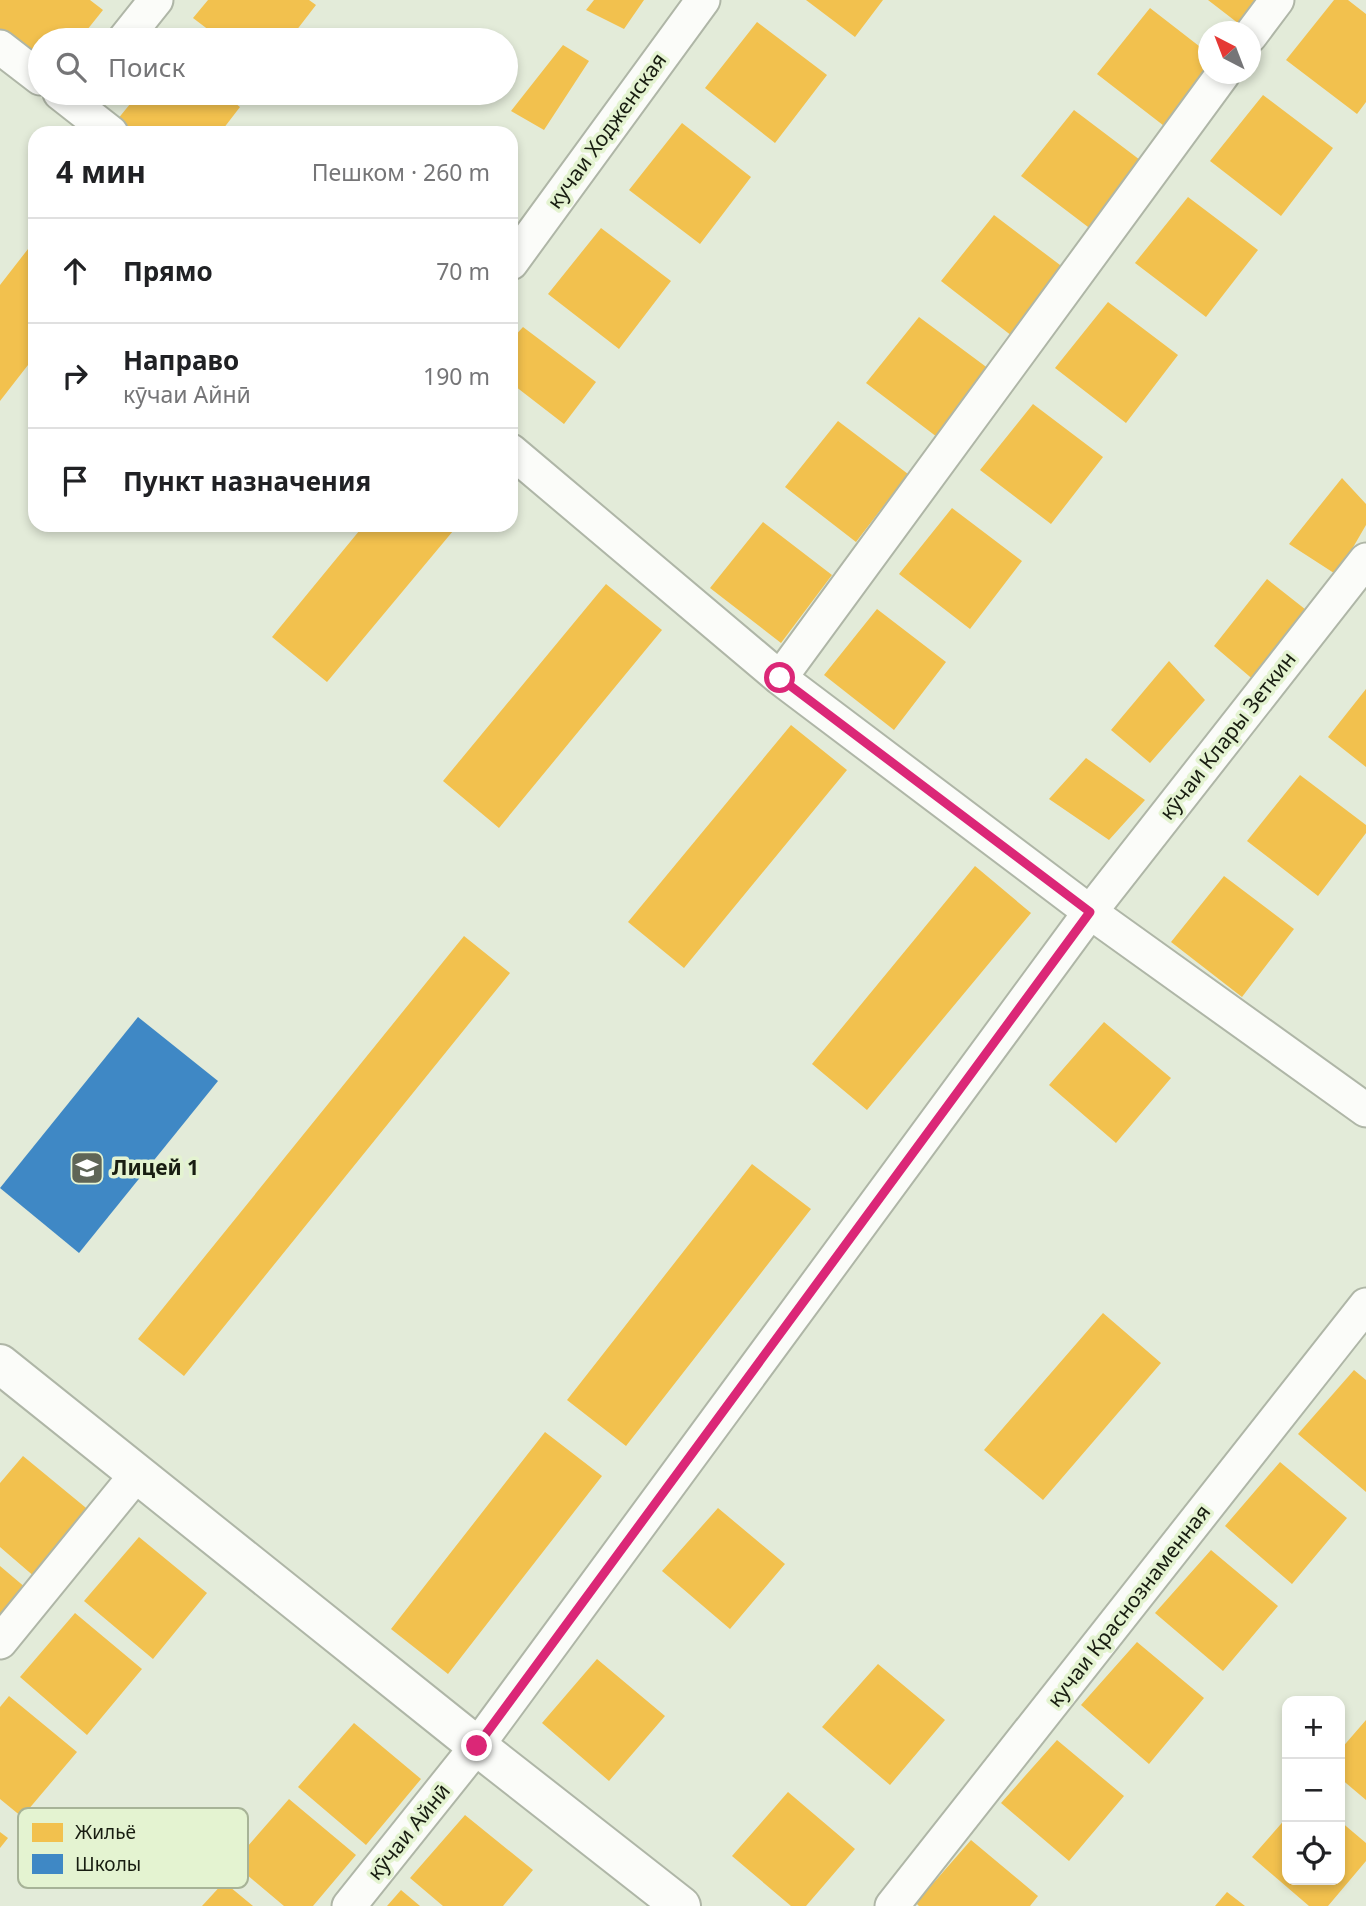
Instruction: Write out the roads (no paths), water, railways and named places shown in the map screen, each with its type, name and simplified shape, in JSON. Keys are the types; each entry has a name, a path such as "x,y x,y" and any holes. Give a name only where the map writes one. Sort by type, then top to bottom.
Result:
{"street":[{"path":"134,28 156,0"},
{"name":"кучаи Ходженская","path":"518,252 703,0"},
{"path":"1261,22 1277,0"},
{"path":"0,47 28,69"},
{"path":"780,678 1216,84"},
{"path":"81,105 104,126"},
{"path":"518,457 780,678 1090,912 1366,1110"},
{"name":"кӯчаи Клары Зеткин","path":"1090,912 1366,560"},
{"name":"кӯчаи Айнӣ","path":"349,1906 477,1746 1090,912"},
{"name":"кучаи Краснознаменная","path":"892,1906 1366,1306"},
{"path":"0,1364 681,1906"},
{"path":"0,1642 137,1474"}],"place":[{"name":"Лицей 1","path":"87,1168"}]}
